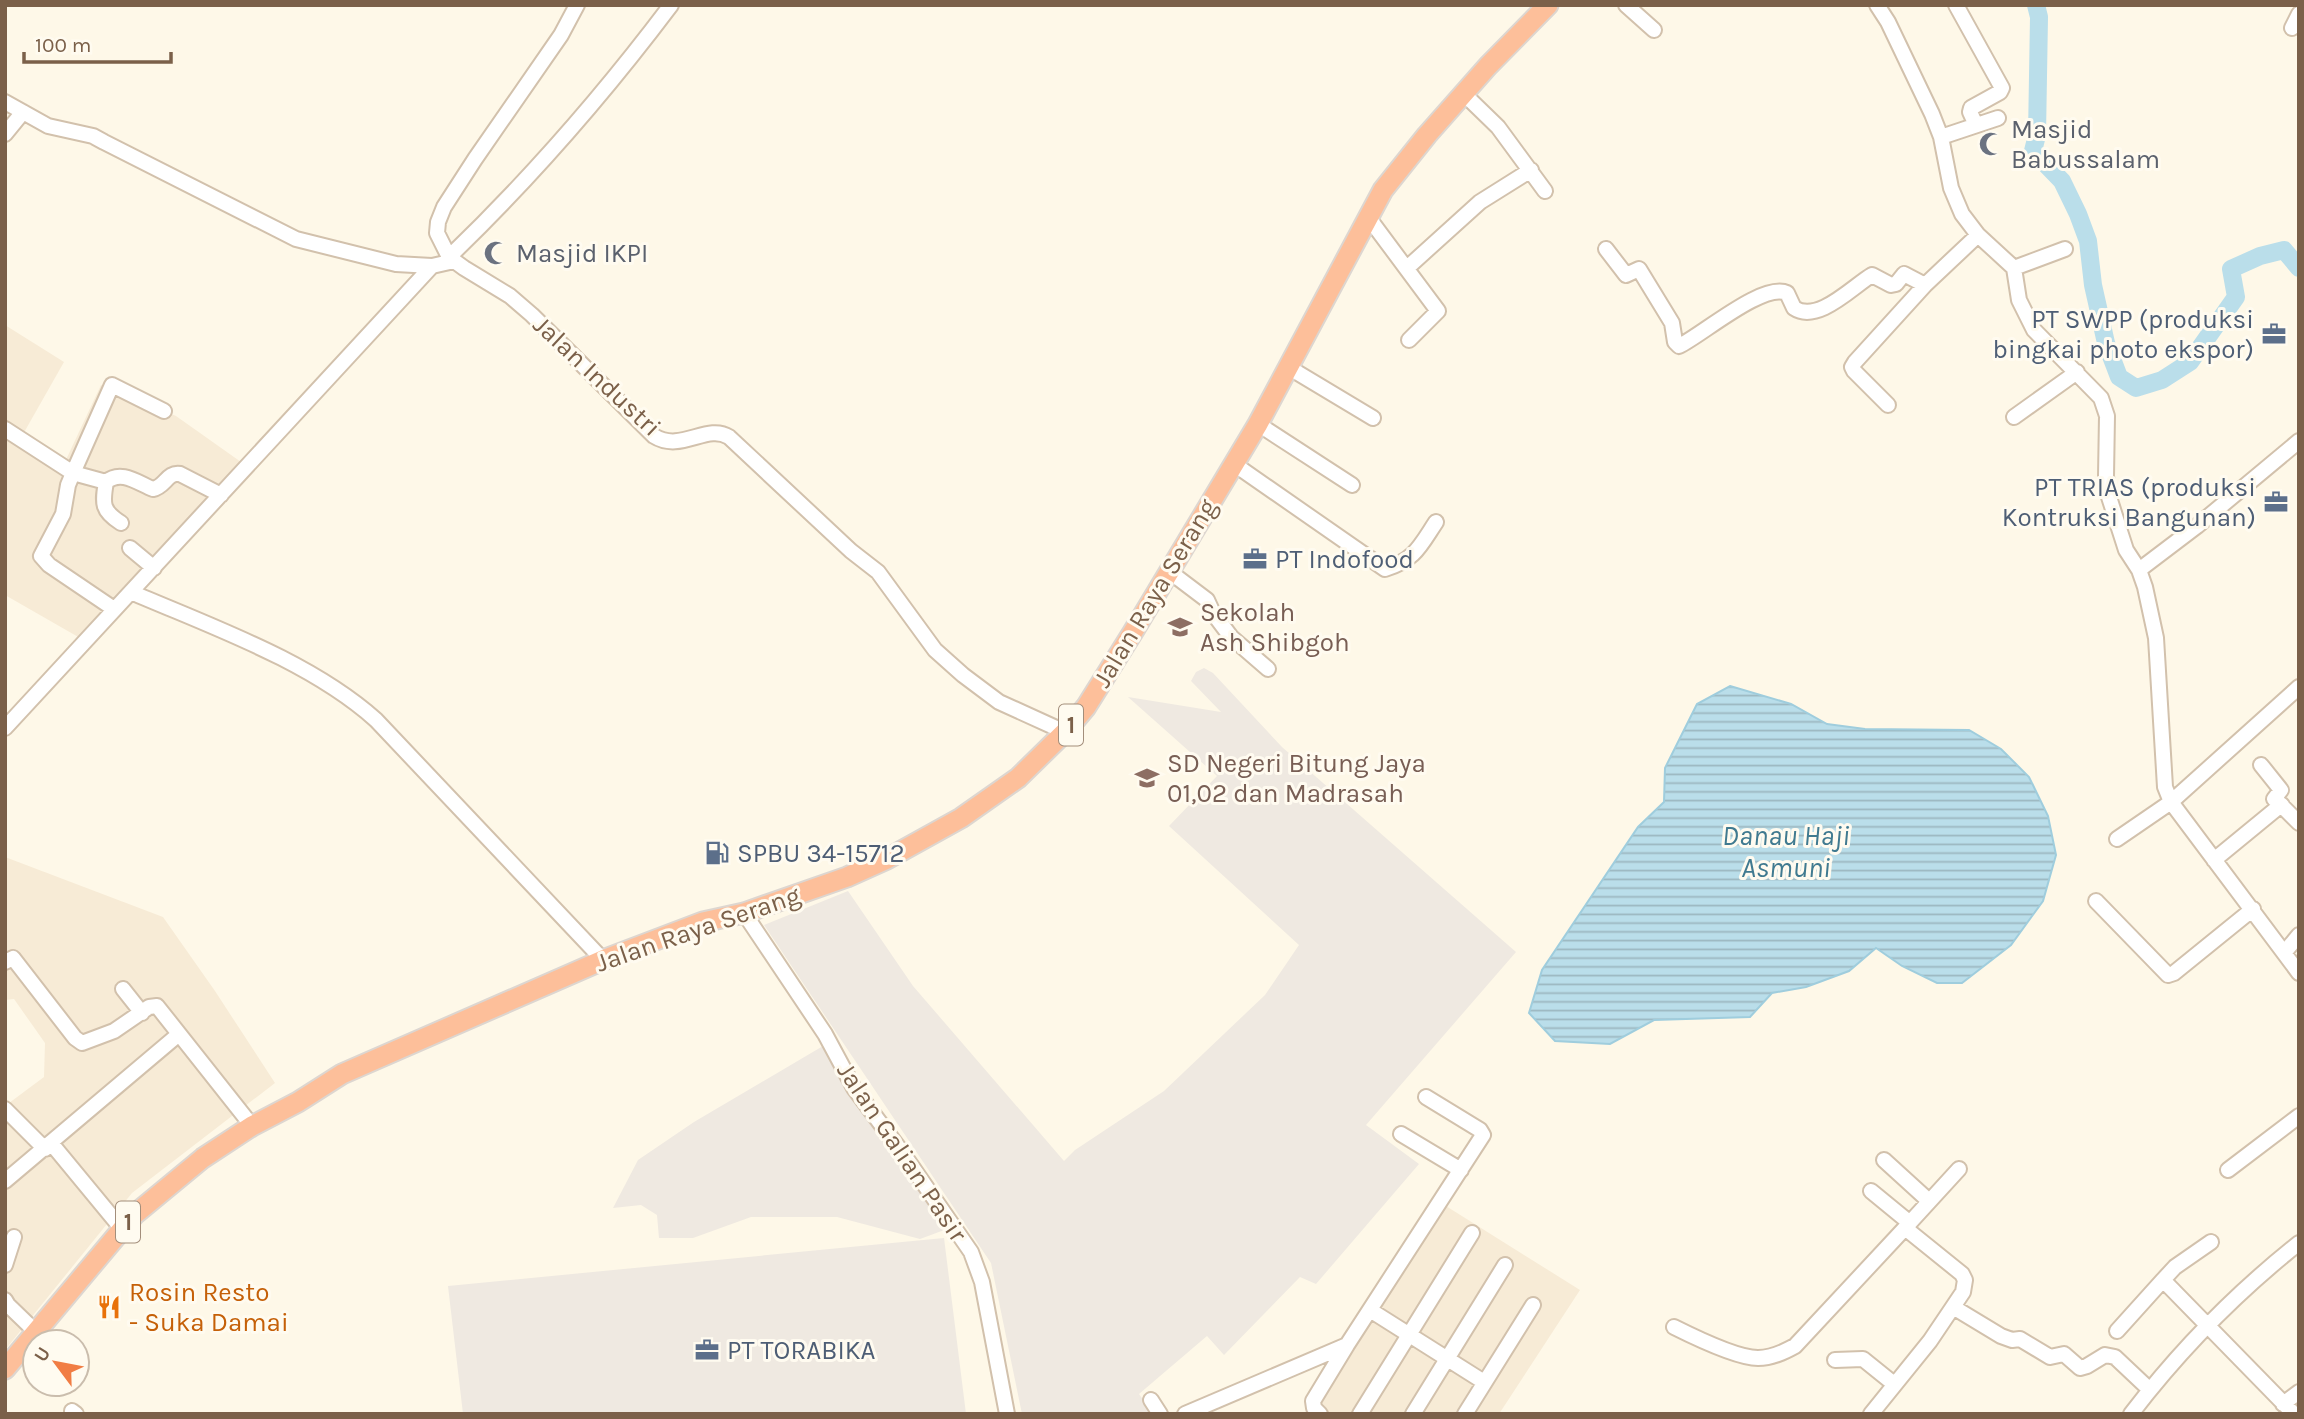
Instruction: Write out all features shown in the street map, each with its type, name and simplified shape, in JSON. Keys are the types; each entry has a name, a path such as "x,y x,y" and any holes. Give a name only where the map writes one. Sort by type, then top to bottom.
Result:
{"highway":[{"name":"Jalan Raya Serang","path":"41,1328 122,1229 162,1190 252,1126 342,1074 603,960 703,922 744,913 848,877 961,818 1018,778 1065,732 1093,696 1170,572 1258,424 1383,190 1427,135 1548,5"},
{"name":"Jalan Raya Serang","path":"5,1369 21,1351"}],"street":[{"path":"452,259 437,233 444,207 561,35 578,5"},
{"path":"5,102 48,126 93,136 296,239 396,264 432,266 452,259 505,202 596,101 671,5"},
{"path":"1626,5 1654,30"},
{"path":"1877,5 1922,89 1941,137 1951,188 1957,204 1978,235 2014,268 2020,300 2034,330 2101,398 2107,416 2106,476 2109,497 2126,550 2139,570 2145,587 2156,638 2165,787 2171,802 2299,973"},
{"path":"1956,5 2002,88 2000,92 1971,108 1976,125"},
{"path":"2292,28 2299,14"},
{"path":"1464,94 1498,127 1545,191"},
{"path":"5,134 23,113"},
{"path":"1941,137 1998,118"},
{"path":"1407,268 1480,202 1531,170"},
{"path":"1368,217 1437,311 1409,340"},
{"path":"1888,405 1852,367 1925,285 1978,235"},
{"path":"1606,249 1626,275 1639,269 1672,323 1675,342 1679,346 1717,320 1773,292 1787,293 1794,308 1801,311 1819,309 1840,300 1872,275 1891,285 1896,284 1904,274 1925,285"},
{"path":"2014,268 2065,249"},
{"name":"Jalan Industri","path":"452,259 510,296 532,315 654,436 673,443 719,433 729,437 851,551 878,572 935,650 963,675 999,702 1065,732"},
{"path":"5,729 262,447 432,266"},
{"path":"1288,367 1373,418"},
{"path":"2014,417 2077,372"},
{"path":"114,609 49,565 41,556 63,514 68,485 112,385 164,411"},
{"path":"1258,424 1352,485"},
{"path":"5,429 73,473 107,482"},
{"path":"2139,570 2197,526 2299,441"},
{"path":"1234,464 1385,569 1402,564 1415,552 1436,522"},
{"path":"121,523 105,510 107,482 110,478 123,476 157,489 174,473 221,495"},
{"path":"130,548 154,568"},
{"path":"1170,572 1207,600 1231,637 1268,669"},
{"path":"131,592 237,638 304,671 355,702 376,720 603,960"},
{"path":"2118,839 2171,802 2299,687"},
{"path":"2261,765 2281,790 2274,799 2299,823"},
{"path":"2214,860 2282,805"},
{"path":"2096,901 2168,975 2175,973 2253,909"},
{"name":"Jalan Galian Pasir","path":"744,913 825,1034 854,1088 971,1252 982,1282 1007,1414"},
{"path":"2284,953 2299,936"},
{"path":"5,962 13,958 75,1038 82,1043 114,1031 149,1007 157,1006 252,1126"},
{"path":"123,989 142,1013"},
{"path":"5,1181 179,1034"},
{"path":"1320,1414 1314,1408 1313,1401 1483,1132 1426,1097"},
{"path":"5,1109 48,1146 122,1229"},
{"path":"2228,1170 2299,1116"},
{"path":"1402,1134 1461,1170"},
{"path":"1884,1160 1929,1201"},
{"path":"1674,1328 1713,1345 1757,1358 1787,1351 1795,1346 1959,1169"},
{"path":"1871,1191 1962,1273 1965,1280 1963,1292 1930,1341 1871,1414"},
{"path":"1360,1414 1472,1233"},
{"path":"5,1265 14,1237"},
{"path":"2117,1331 2175,1267 2211,1242"},
{"path":"2131,1414 2208,1324 2258,1276 2299,1243"},
{"path":"1413,1414 1505,1265"},
{"path":"2163,1280 2288,1409 2299,1392"},
{"path":"5,1300 32,1328"},
{"path":"1465,1414 1533,1305"},
{"path":"1953,1307 2001,1336 2020,1339 2044,1356 2064,1354 2080,1368 2105,1355 2115,1357 2150,1390"},
{"path":"1370,1310 1484,1382"},
{"path":"1185,1414 1347,1345"},
{"path":"1835,1360 1863,1359 1894,1384"},
{"path":"1151,1400 1160,1414"}],"shaded area":[{"path":"5,325 64,362 22,436 64,464 101,385 176,416 241,462 80,638 5,595"},
{"path":"1204,668 1213,673 1282,747 1516,952 1366,1125 1419,1164 1316,1284 1300,1277 1224,1355 1207,1336 1139,1394 1153,1414 1022,1414 991,1263 764,925 848,891 913,986 1064,1161 1075,1150 1164,1091 1265,995 1299,945 1169,826 1217,776 1128,697 1221,712 1191,681 1196,672"},
{"path":"5,857 163,917 275,1083 132,1193 5,1350 5,1106 44,1077 45,1043 14,999 5,1000"},
{"path":"823,1046 848,1090 947,1229 920,1239 837,1217 751,1217 693,1238 659,1238 657,1215 641,1205 613,1208 638,1160 694,1122"},
{"path":"1446,1206 1580,1290 1499,1414 1319,1414 1316,1409"},
{"name":"PT TORABIKA","path":"944,1238 966,1414 463,1414 448,1286"}],"water":[{"name":"Danau Haji Asmuni","path":"1730,686 1791,704 1827,724 1865,729 1969,730 2001,749 2029,777 2048,816 2056,855 2043,901 2011,945 1962,983 1937,983 1902,966 1876,948 1849,971 1806,987 1772,993 1750,1017 1654,1020 1610,1044 1555,1041 1529,1013 1542,970 1638,827 1664,802 1665,768 1697,704"}],"waterway":[{"path":"2036,5 2039,17 2037,135 2033,151 2062,181 2078,214 2088,241 2093,285 2106,343 2119,377 2136,388 2162,380 2190,362 2236,297 2231,269 2260,256 2284,250 2299,268"}],"place":[{"name":"Masjid Babussalam","path":"1991,144"},
{"name":"Masjid IKPI","path":"496,253"},
{"name":"PT SWPP (produksi bingkai photo ekspor)","path":"2274,334"},
{"name":"PT TRIAS (produksi Kontruksi Bangunan)","path":"2276,502"},
{"name":"PT Indofood","path":"1255,559"},
{"name":"Sekolah Ash Shibgoh","path":"1180,627"},
{"name":"SD Negeri Bitung Jaya 01,02 dan Madrasah","path":"1147,778"},
{"name":"SPBU 34-15712","path":"717,853"},
{"name":"Rosin Resto - Suka Damai","path":"109,1307"},
{"name":"PT TORABIKA","path":"707,1350"}]}
